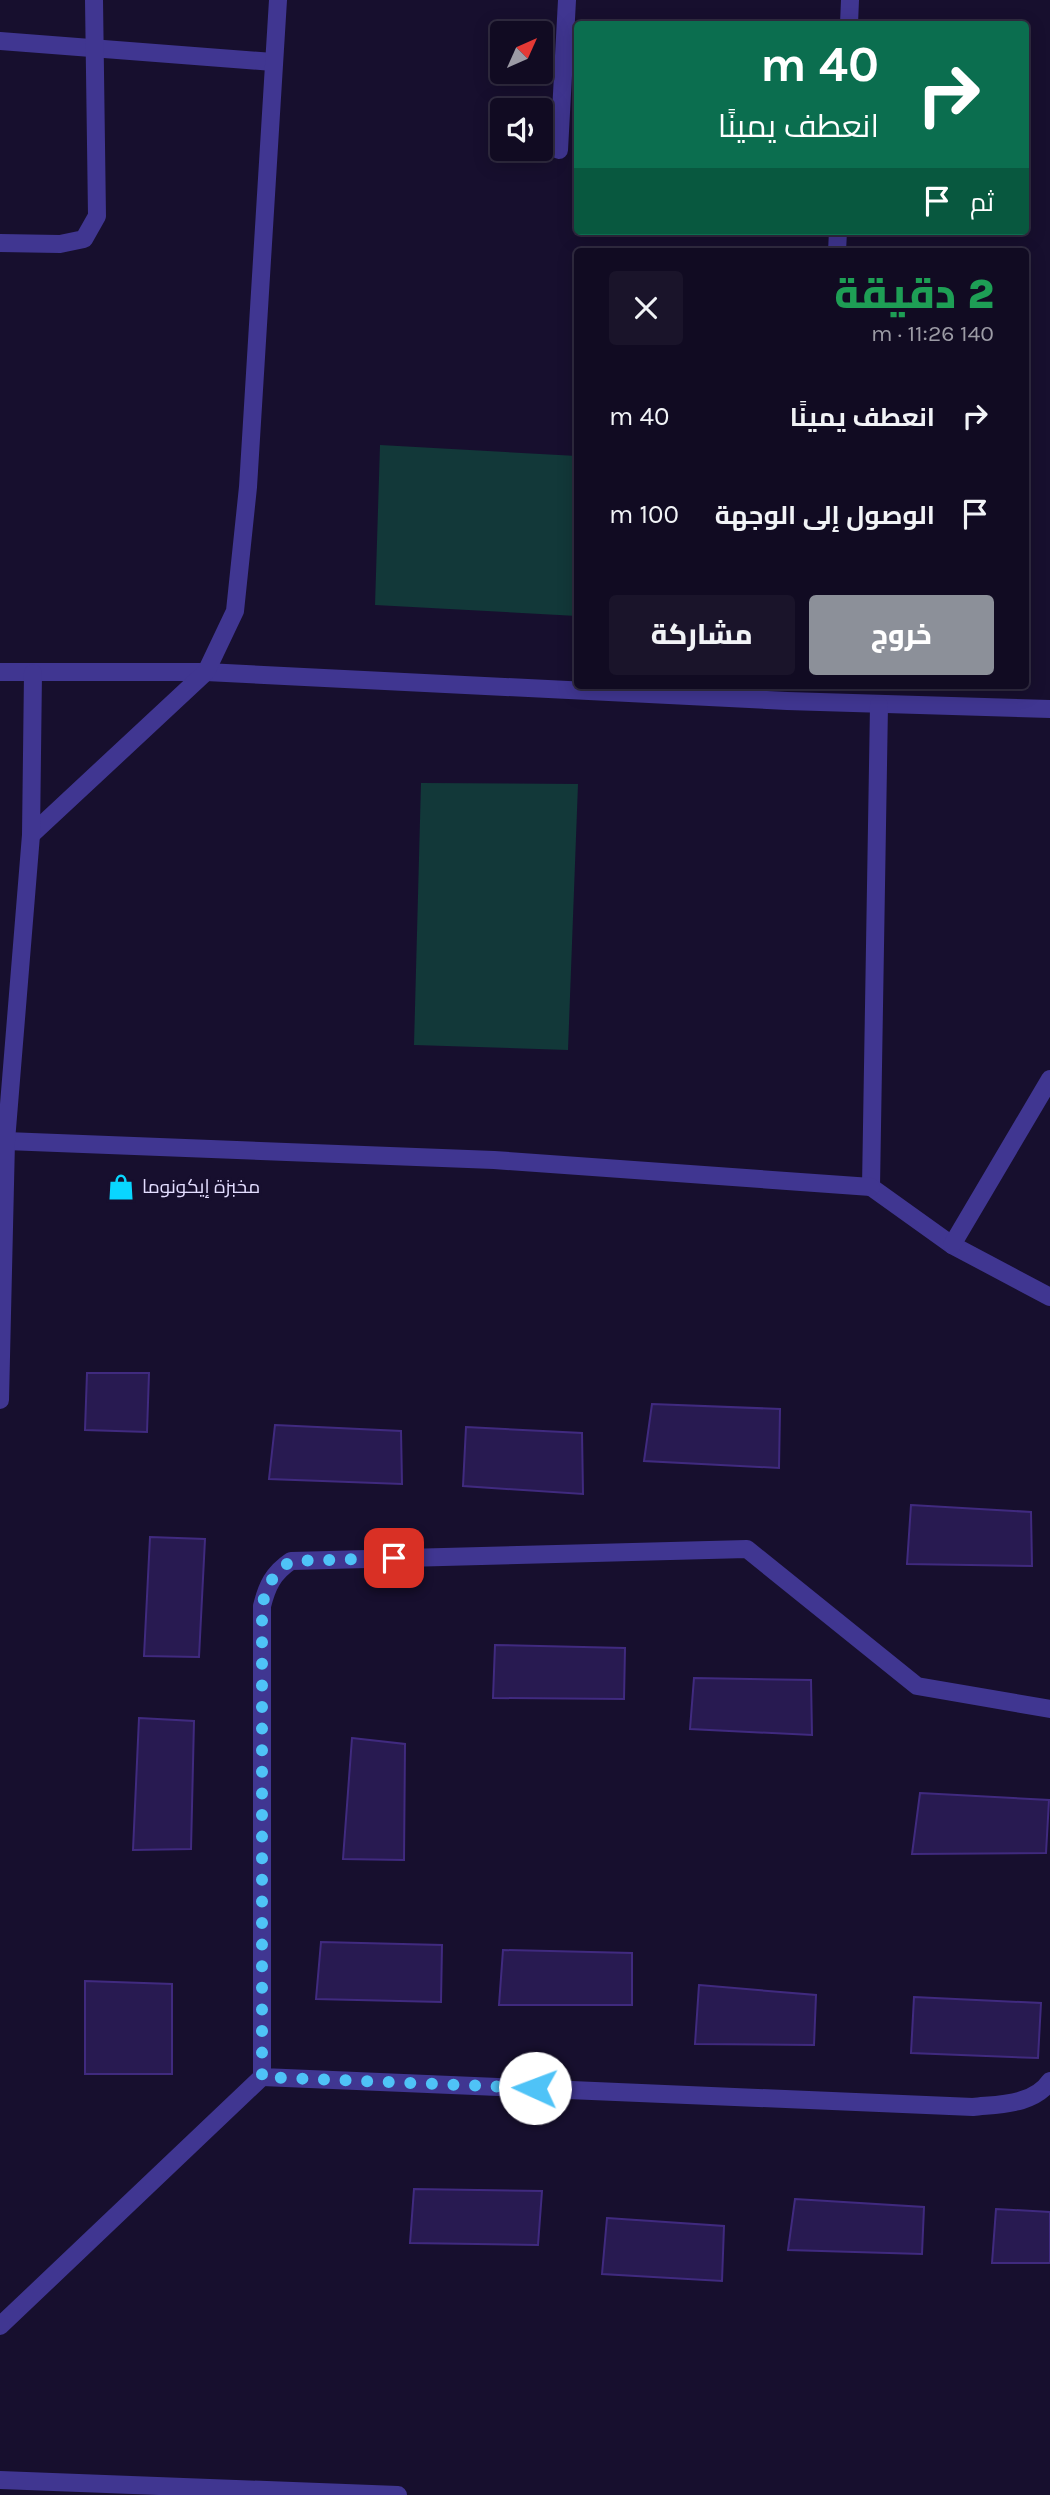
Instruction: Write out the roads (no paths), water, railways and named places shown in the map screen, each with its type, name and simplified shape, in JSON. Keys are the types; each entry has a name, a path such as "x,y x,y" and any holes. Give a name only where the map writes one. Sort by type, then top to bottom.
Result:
{"street":[{"path":"0,243 60,244 84,239 97,215 94,0"},
{"path":"31,835 206,672 235,611 248,487 272,62 278,0"},
{"path":"559,150 567,0"},
{"path":"849,21 850,0"},
{"path":"0,41 272,62"},
{"path":"0,672 206,672 574,686"},
{"path":"0,1400 2,1176 31,835 33,673"},
{"path":"656,689 788,694 879,705 1050,709"},
{"path":"871,1187 879,705"},
{"path":"952,1245 1050,1079"},
{"path":"6,1141 495,1160 871,1187 952,1245 1050,1297"},
{"path":"262,2077 262,1606 267,1586 279,1569 291,1561 747,1549 917,1686 1050,1709"},
{"path":"0,2326 262,2077 973,2107 1024,2100 1039,2093 1050,2081"},
{"path":"0,2480 398,2495"}],"place":[{"name":"مخبزة إيكونوما","path":"121,1187"}]}
